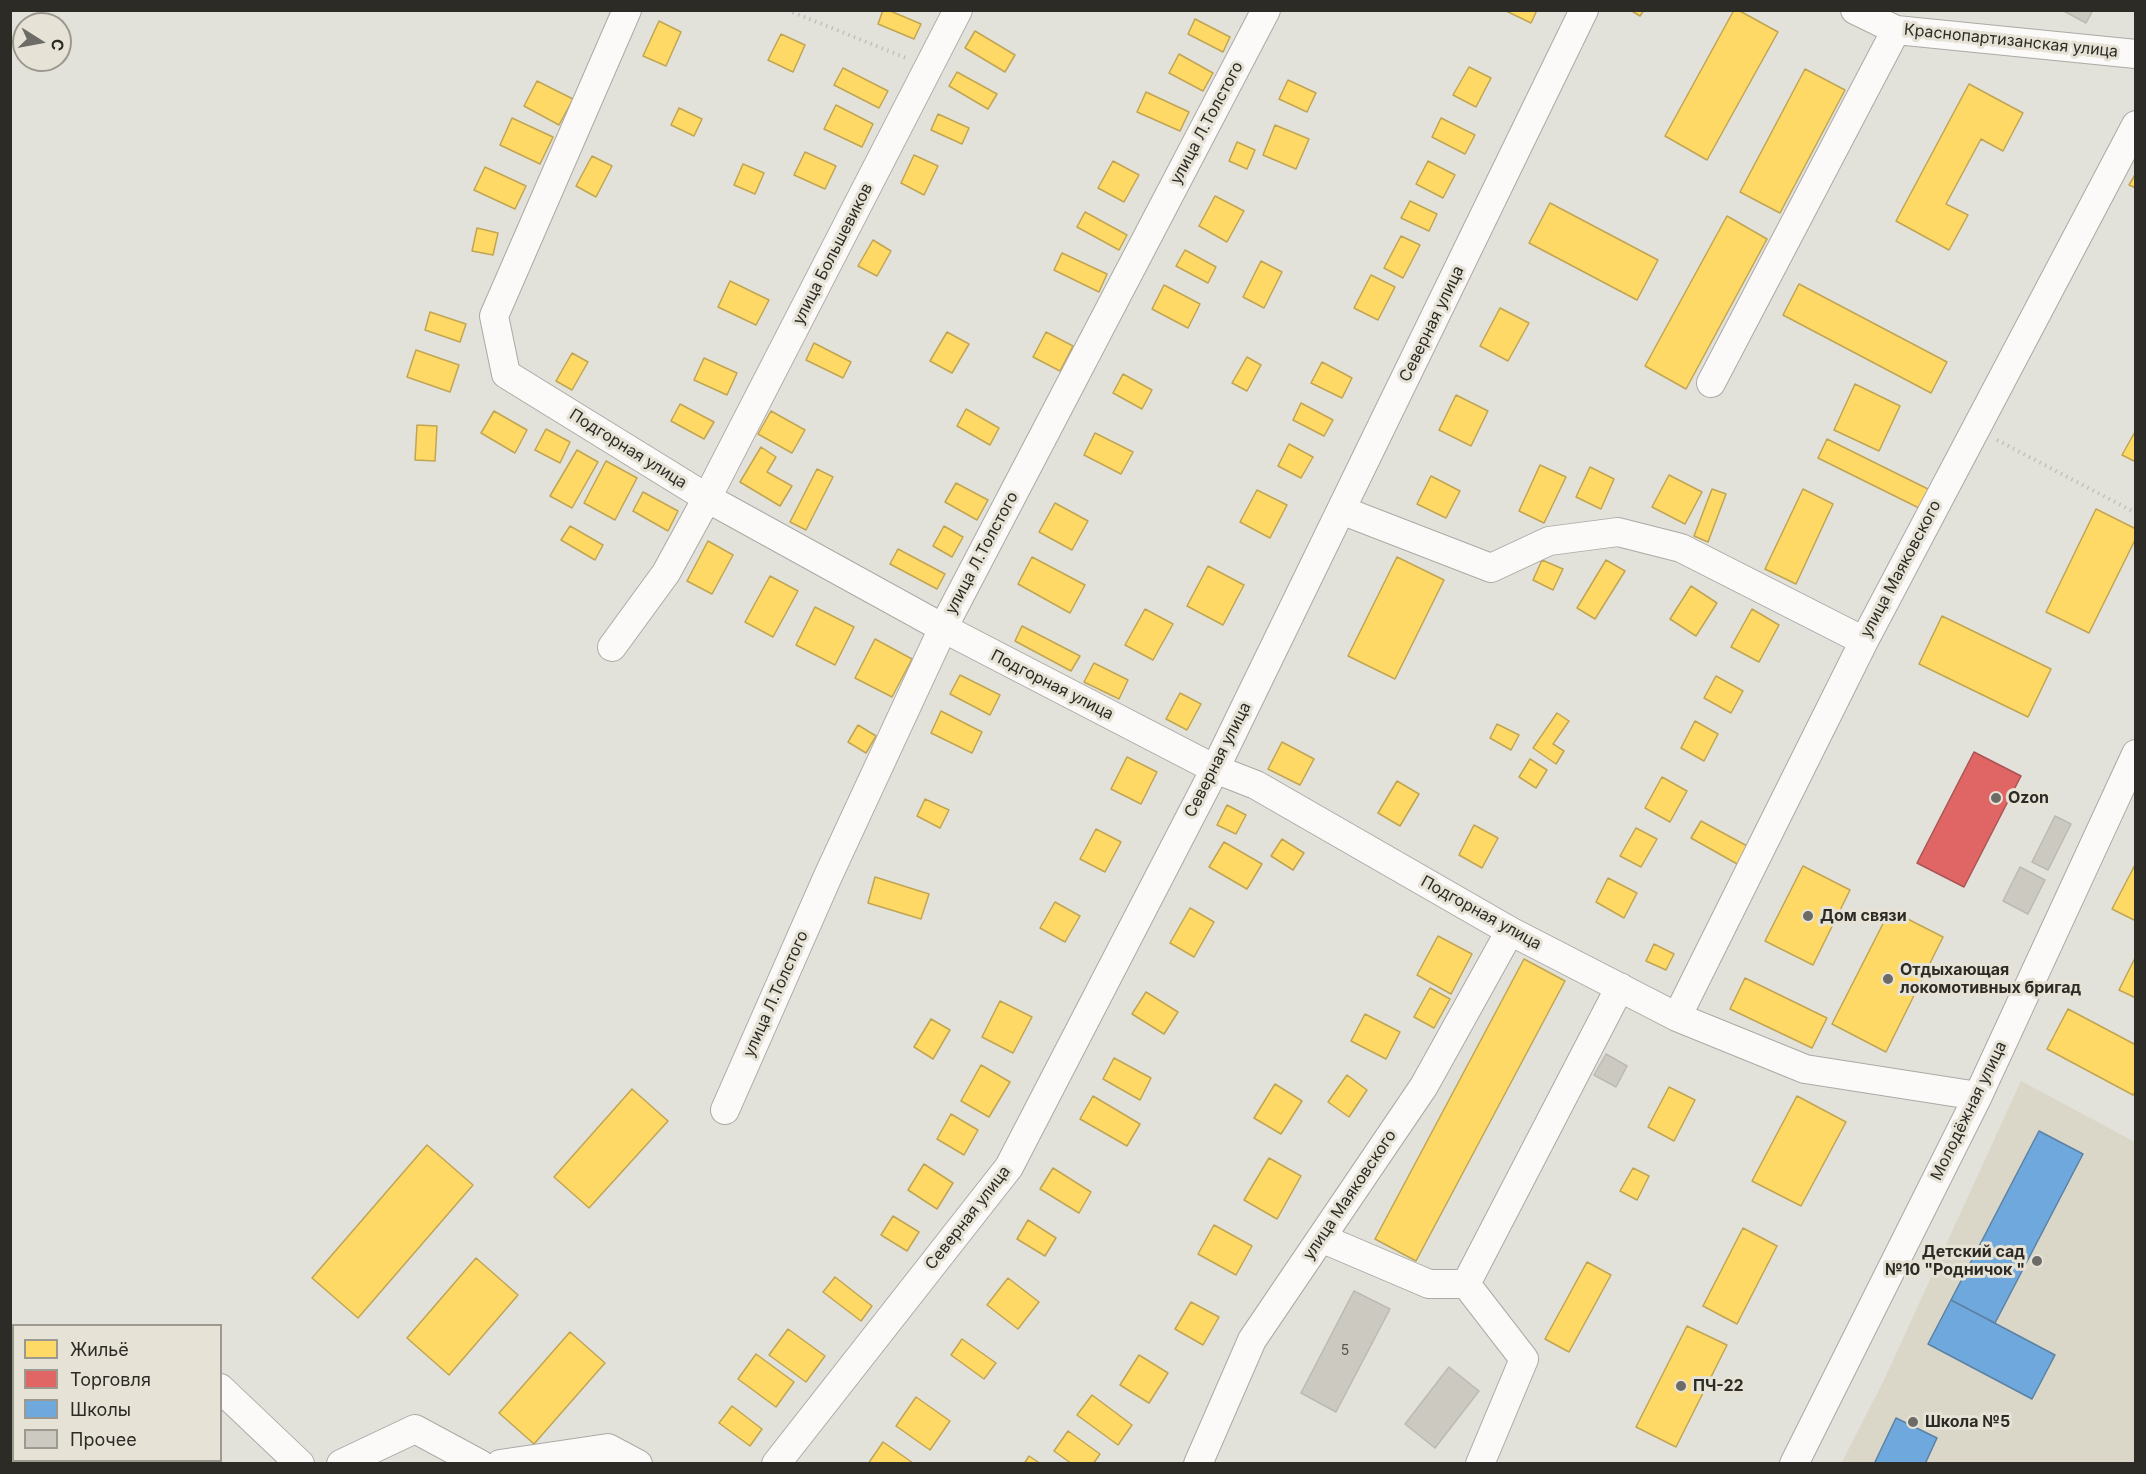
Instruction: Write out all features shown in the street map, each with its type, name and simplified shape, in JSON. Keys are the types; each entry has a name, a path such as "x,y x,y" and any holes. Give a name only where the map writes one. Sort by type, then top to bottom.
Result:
{"street":[{"name":"Подгорная улица","path":"627,10 494,316 506,374 707,498 943,628 1215,769 1256,785 1510,931 1677,1017 1805,1069 1978,1096"},
{"name":"улица Большевиков","path":"612,647 666,573 707,498 958,10"},
{"name":"улица Л.Толстого","path":"725,1110 828,876 943,628 1266,10"},
{"name":"Северная улица","path":"776,1464 1009,1167 1215,769 1584,10"},
{"name":"Краснопартизанская улица","path":"1855,10 1896,30 2136,54"},
{"path":"1711,383 1896,30"},
{"name":"улица Маяковского","path":"1677,1017 1864,641 2136,126"},
{"path":"1341,510 1491,568 1549,541 1618,532 1680,548 1864,641"},
{"name":"Молодёжная улица","path":"1794,1464 1978,1096 2136,754"},
{"name":"улица Маяковского","path":"1198,1464 1252,1340 1424,1086 1510,931"},
{"path":"1466,1284 1620,987"},
{"path":"1321,1238 1429,1284 1466,1284"},
{"path":"1466,1284 1524,1359 1480,1464"},
{"path":"222,1390 300,1464"},
{"path":"341,1464 415,1429 480,1464"},
{"path":"500,1464 608,1448 638,1464"}],"path":[{"path":"787,10 929,67"},
{"path":"1975,428 2136,513"}],"shaded area":[{"name":"Детский сад №10 \"Родничок \"","path":"2021,1081 2135,1142 2135,1463 1841,1464 1884,1380"}],"building: Жильё":[{"path":"883,10 921,24 914,39 878,24"},
{"path":"1504,10 1537,10 1531,23"},
{"path":"1630,10 1644,10 1640,16"},
{"path":"1734,10 1778,32 1707,160 1665,136"},
{"path":"1195,19 1230,37 1223,52 1188,34"},
{"path":"659,21 681,32 666,66 643,56"},
{"path":"975,31 1015,55 1005,72 965,48"},
{"path":"781,34 805,45 793,72 768,60"},
{"path":"1179,54 1213,73 1203,91 1169,73"},
{"path":"1469,67 1491,78 1476,107 1453,95"},
{"path":"843,68 888,91 879,108 834,85"},
{"path":"1805,69 1845,90 1780,213 1740,192"},
{"path":"957,72 997,94 988,109 949,86"},
{"path":"1288,80 1316,93 1307,112 1279,99"},
{"path":"537,81 573,99 559,125 524,106"},
{"path":"1969,84 2023,113 2003,151 1981,139 1946,204 1968,215 1949,250 1896,221"},
{"path":"1146,92 1189,112 1180,131 1137,112"},
{"path":"836,105 873,124 862,147 824,129"},
{"path":"679,108 702,119 694,136 671,125"},
{"path":"938,114 969,128 962,144 931,130"},
{"path":"512,118 553,137 540,164 500,145"},
{"path":"1441,118 1475,135 1465,154 1432,137"},
{"path":"1275,125 1309,139 1296,169 1263,155"},
{"path":"1237,142 1255,150 1247,169 1229,161"},
{"path":"805,152 836,166 825,189 794,175"},
{"path":"914,155 938,166 924,195 901,183"},
{"path":"592,156 612,166 596,197 576,186"},
{"path":"1113,161 1139,175 1124,202 1098,188"},
{"path":"1428,161 1455,175 1443,198 1416,184"},
{"path":"743,164 764,173 755,194 734,185"},
{"path":"485,167 526,186 515,209 474,190"},
{"path":"2136,173 2136,188 2129,185"},
{"path":"1215,196 1244,211 1227,242 1199,226"},
{"path":"1410,201 1437,214 1429,231 1401,218"},
{"path":"1550,203 1658,260 1637,300 1529,243"},
{"path":"1085,212 1127,235 1119,250 1077,227"},
{"path":"1727,216 1767,239 1686,389 1645,366"},
{"path":"477,228 498,233 493,255 472,251"},
{"path":"1401,236 1420,245 1403,278 1384,268"},
{"path":"873,240 891,251 877,276 858,266"},
{"path":"1185,250 1216,267 1208,283 1176,266"},
{"path":"1062,253 1107,274 1099,292 1054,270"},
{"path":"1261,261 1282,272 1264,308 1243,297"},
{"path":"1371,275 1395,287 1378,320 1354,308"},
{"path":"730,281 769,300 756,325 718,307"},
{"path":"1799,284 1947,362 1931,393 1783,315"},
{"path":"1164,285 1200,304 1188,328 1152,309"},
{"path":"1500,308 1529,323 1508,361 1480,346"},
{"path":"430,312 466,324 460,342 425,330"},
{"path":"947,332 969,344 952,373 930,361"},
{"path":"1046,332 1073,346 1060,371 1033,357"},
{"path":"814,343 851,362 843,378 806,360"},
{"path":"416,350 459,365 450,392 407,377"},
{"path":"572,353 588,362 572,390 556,381"},
{"path":"1247,357 1261,365 1247,391 1232,383"},
{"path":"704,358 737,373 727,395 694,380"},
{"path":"1322,362 1352,378 1342,398 1311,383"},
{"path":"1123,374 1152,390 1142,409 1113,393"},
{"path":"1855,384 1900,406 1879,451 1834,430"},
{"path":"1456,395 1488,411 1471,446 1439,430"},
{"path":"1301,403 1333,420 1324,436 1293,420"},
{"path":"680,404 714,422 704,439 671,421"},
{"path":"966,409 999,428 990,445 957,426"},
{"path":"494,411 527,430 515,453 481,433"},
{"path":"771,411 805,430 792,453 758,434"},
{"path":"417,425 437,426 435,461 415,460"},
{"path":"546,429 570,442 560,463 535,450"},
{"path":"2136,430 2136,462 2122,455"},
{"path":"1095,433 1133,452 1121,474 1084,455"},
{"path":"1827,439 1932,491 1923,510 1818,458"},
{"path":"1289,444 1313,457 1301,478 1278,466"},
{"path":"761,447 776,457 767,472 792,486 780,506 740,482"},
{"path":"577,450 598,462 572,508 550,496"},
{"path":"606,461 637,478 615,520 584,503"},
{"path":"1540,465 1566,477 1544,523 1519,511"},
{"path":"1590,467 1614,479 1601,509 1576,497"},
{"path":"817,469 833,477 806,530 790,522"},
{"path":"1669,475 1702,492 1685,524 1652,507"},
{"path":"1431,476 1460,491 1446,518 1417,504"},
{"path":"956,483 988,500 977,520 945,502"},
{"path":"1712,489 1726,494 1708,542 1694,536"},
{"path":"1803,489 1833,504 1796,584 1765,569"},
{"path":"1257,490 1287,505 1270,538 1240,522"},
{"path":"643,492 678,511 668,531 633,511"},
{"path":"1055,503 1088,521 1072,550 1039,532"},
{"path":"2096,509 2136,529 2136,538 2089,633 2046,612"},
{"path":"570,526 603,545 595,560 561,540"},
{"path":"944,526 963,537 952,557 933,546"},
{"path":"708,541 733,555 712,594 687,581"},
{"path":"898,549 945,574 937,589 890,564"},
{"path":"1032,557 1085,585 1070,613 1018,584"},
{"path":"1397,557 1444,580 1395,679 1348,656"},
{"path":"1542,560 1563,569 1553,590 1533,580"},
{"path":"1606,560 1625,571 1595,619 1577,608"},
{"path":"1208,566 1244,585 1223,625 1187,606"},
{"path":"770,576 798,591 773,637 745,622"},
{"path":"1691,586 1717,603 1696,636 1670,619"},
{"path":"815,607 854,627 835,665 796,645"},
{"path":"1145,609 1173,624 1153,660 1125,645"},
{"path":"1752,609 1779,625 1759,662 1731,647"},
{"path":"1942,616 2051,669 2028,717 1919,664"},
{"path":"1022,626 1080,656 1071,671 1015,641"},
{"path":"875,639 912,659 892,697 855,678"},
{"path":"1094,663 1128,680 1119,699 1084,682"},
{"path":"960,675 1000,695 990,715 950,694"},
{"path":"1716,676 1743,691 1731,713 1704,698"},
{"path":"1180,693 1201,704 1187,730 1166,719"},
{"path":"941,711 982,732 972,753 931,733"},
{"path":"1557,713 1569,721 1553,744 1564,751 1556,764 1533,748"},
{"path":"1695,721 1718,734 1704,761 1681,748"},
{"path":"1497,724 1519,735 1511,750 1490,738"},
{"path":"858,725 876,736 866,753 848,742"},
{"path":"1282,742 1314,759 1300,785 1268,769"},
{"path":"1127,757 1157,772 1141,804 1111,789"},
{"path":"1530,759 1547,770 1536,788 1519,777"},
{"path":"1662,777 1687,791 1670,822 1645,808"},
{"path":"1397,781 1419,794 1400,826 1378,813"},
{"path":"925,799 949,810 940,828 917,816"},
{"path":"1227,805 1246,815 1236,834 1217,825"},
{"path":"1701,821 1749,847 1739,865 1691,838"},
{"path":"1474,825 1498,838 1482,868 1459,855"},
{"path":"1636,828 1657,839 1641,867 1620,856"},
{"path":"1096,829 1121,842 1105,872 1080,859"},
{"path":"1282,839 1304,853 1293,870 1271,856"},
{"path":"1224,842 1262,864 1247,889 1209,867"},
{"path":"2136,863 2136,921 2112,909"},
{"name":"Дом связи","path":"1803,866 1850,890 1813,965 1765,941"},
{"path":"875,877 929,894 921,919 868,903"},
{"path":"1608,878 1637,893 1624,918 1596,902"},
{"path":"1055,902 1080,916 1065,942 1040,928"},
{"path":"1190,908 1214,922 1194,957 1170,943"},
{"path":"1890,910 1943,937 1886,1052 1832,1024"},
{"path":"1438,936 1472,954 1451,994 1417,975"},
{"path":"1654,944 1674,954 1666,970 1646,961"},
{"path":"2136,956 2136,998 2119,990"},
{"path":"1524,959 1565,981 1416,1261 1375,1239"},
{"path":"1745,978 1827,1018 1812,1048 1730,1009"},
{"path":"1430,988 1450,999 1434,1028 1414,1017"},
{"path":"1146,992 1178,1012 1164,1034 1132,1014"},
{"path":"1000,1001 1032,1017 1013,1053 982,1037"},
{"path":"2068,1009 2136,1045 2136,1091 2133,1095 2047,1049"},
{"path":"1365,1014 1400,1032 1386,1059 1351,1041"},
{"path":"931,1019 950,1030 933,1059 914,1047"},
{"path":"1114,1058 1151,1078 1140,1100 1103,1079"},
{"path":"981,1065 1010,1082 989,1117 961,1101"},
{"path":"1347,1075 1367,1090 1349,1117 1328,1102"},
{"path":"1275,1084 1302,1101 1281,1134 1254,1118"},
{"path":"1669,1087 1695,1100 1674,1141 1648,1127"},
{"path":"632,1089 668,1121 589,1208 554,1177"},
{"path":"1093,1096 1140,1124 1127,1146 1080,1119"},
{"path":"1797,1096 1846,1122 1801,1206 1752,1181"},
{"path":"951,1114 978,1130 964,1155 937,1139"},
{"path":"427,1145 473,1185 358,1318 312,1278"},
{"path":"1269,1158 1301,1176 1277,1219 1244,1200"},
{"path":"924,1164 953,1183 937,1209 908,1190"},
{"path":"1053,1168 1091,1192 1079,1213 1040,1189"},
{"path":"1633,1168 1649,1176 1637,1200 1620,1191"},
{"path":"893,1216 919,1232 907,1251 881,1235"},
{"path":"1028,1220 1056,1238 1045,1256 1017,1239"},
{"path":"1214,1225 1252,1246 1236,1275 1198,1254"},
{"path":"1743,1228 1777,1246 1737,1324 1703,1306"},
{"path":"476,1258 518,1295 449,1375 407,1338"},
{"path":"1587,1262 1611,1275 1569,1352 1545,1339"},
{"path":"835,1277 872,1306 861,1321 823,1292"},
{"path":"1008,1278 1039,1302 1018,1329 987,1305"},
{"path":"1191,1302 1219,1317 1203,1345 1175,1329"},
{"name":"ПЧ-22","path":"1687,1326 1727,1345 1676,1447 1636,1427"},
{"path":"788,1329 825,1356 806,1382 769,1355"},
{"path":"570,1332 605,1363 534,1444 499,1413"},
{"path":"962,1339 996,1363 984,1379 951,1355"},
{"path":"756,1354 794,1382 776,1407 738,1379"},
{"path":"1139,1355 1168,1373 1149,1403 1120,1385"},
{"path":"1092,1395 1132,1425 1118,1445 1077,1415"},
{"path":"916,1397 950,1421 930,1450 896,1426"},
{"path":"732,1406 762,1429 750,1446 719,1423"},
{"path":"1068,1431 1100,1454 1093,1464 1072,1464 1054,1451"},
{"path":"883,1442 913,1463 913,1464 868,1464"},
{"path":"1029,1456 1041,1464 1024,1464"}],"building: Торговля":[{"path":"1974,752 2021,776 1964,887 1917,863"}],"building: Школы":[{"path":"2039,1131 2083,1154 1995,1323 1951,1300"},
{"path":"1951,1300 2055,1355 2032,1399 1928,1344"},
{"path":"1896,1418 1937,1438 1925,1464 1874,1464"}],"building: Прочее":[{"path":"2062,10 2093,10 2086,23"},
{"path":"2055,816 2071,824 2048,870 2032,862"},
{"path":"2020,867 2045,880 2028,914 2003,901"},
{"path":"1606,1054 1627,1066 1616,1087 1594,1075"},
{"path":"1354,1291 1390,1309 1336,1412 1301,1393"},
{"path":"1449,1367 1479,1391 1435,1448 1405,1424"}],"place":[{"name":"Ozon","path":"1996,798"},
{"name":"Дом связи","path":"1808,916"},
{"name":"Отдыхающая локомотивных бригад","path":"1888,979"},
{"name":"Детский сад №10 \"Родничок \"","path":"2037,1261"},
{"name":"ПЧ-22","path":"1681,1386"},
{"name":"Школа №5","path":"1913,1422"}]}
